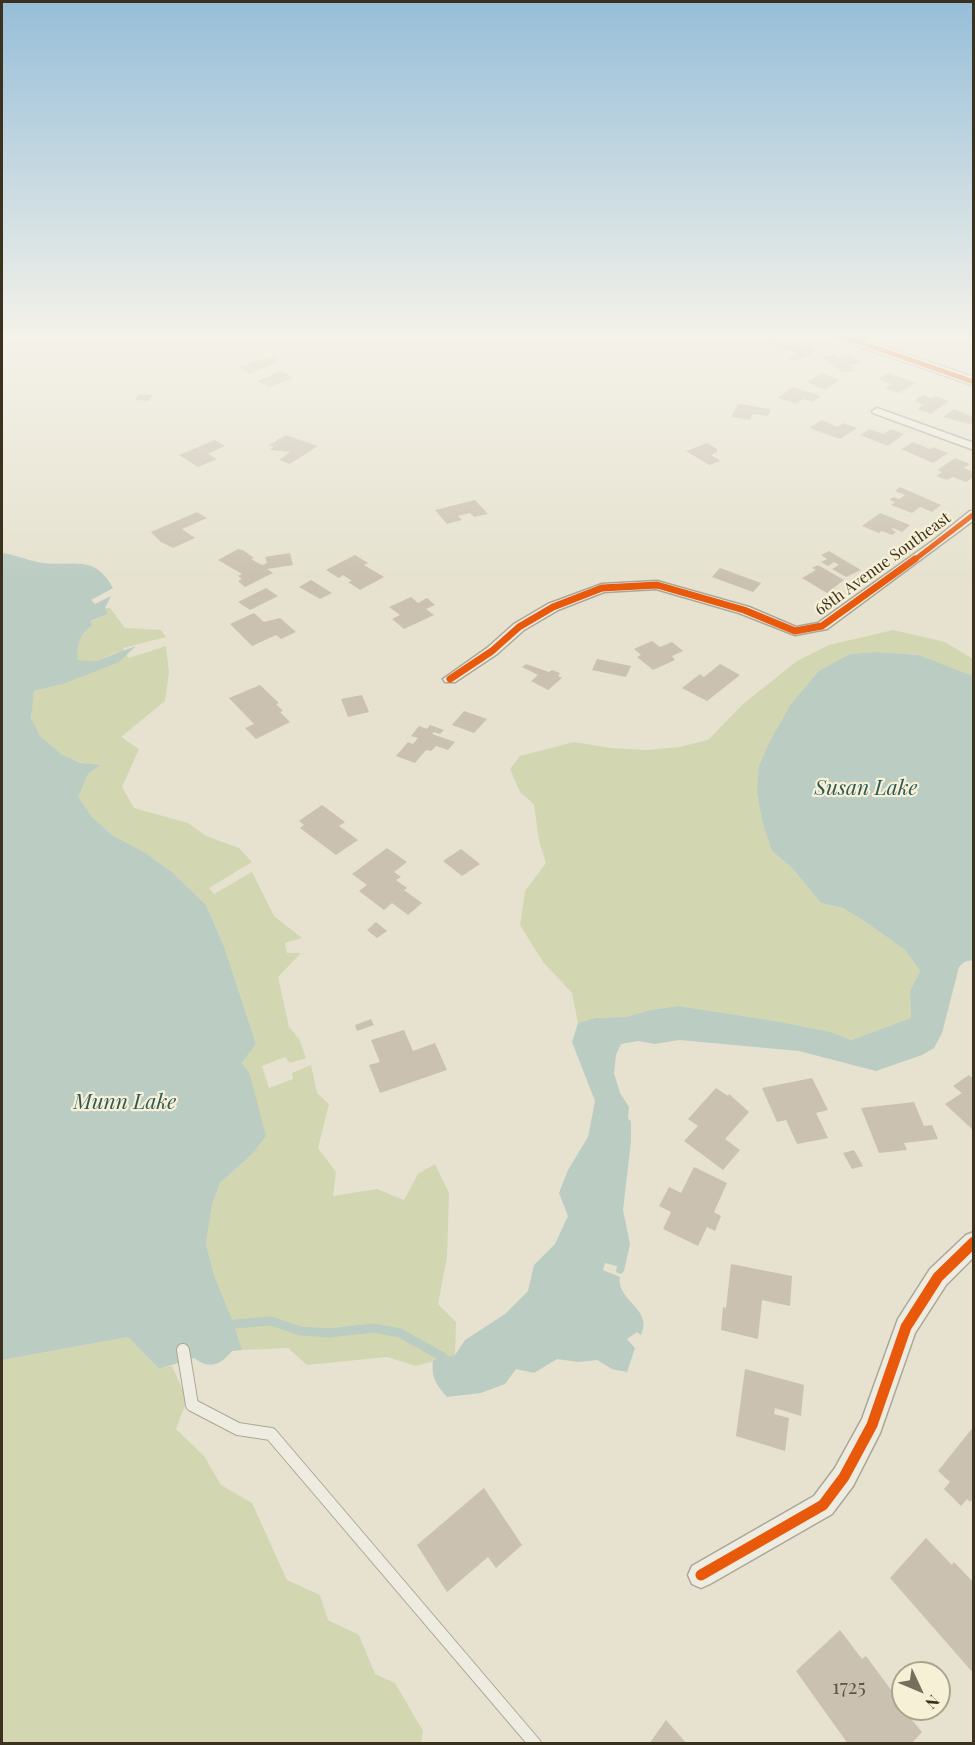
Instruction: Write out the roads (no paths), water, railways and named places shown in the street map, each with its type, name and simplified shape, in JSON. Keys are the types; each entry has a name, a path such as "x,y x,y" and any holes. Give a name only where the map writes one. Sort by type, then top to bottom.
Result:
{"street":[{"path":"892,416 974,447"},
{"name":"68th Avenue Southeast","path":"450,679 492,651 519,627 553,607 602,588 657,585 744,610 795,631 805,631 822,626 938,543 974,514"},
{"path":"701,1575 823,1505 844,1477 872,1425 906,1327 938,1277 974,1242"}],"lane":[{"path":"183,1350 192,1405 238,1429 271,1434 535,1743"}],"water":[{"name":"Munn Lake","path":"2,553 50,564 89,565 97,569 113,588 91,600 95,604 111,596 105,608 108,614 91,621 92,626 82,637 78,660 96,661 136,646 119,662 63,684 34,691 31,718 40,736 61,754 81,763 101,765 88,774 78,797 92,817 112,835 144,852 172,872 206,905 224,946 256,1044 242,1062 250,1075 266,1136 252,1154 220,1183 212,1205 206,1244 214,1275 242,1350 232,1351 219,1363 205,1364 194,1358 159,1369 128,1337 2,1360"},
{"name":"Susan Lake","path":"877,652 919,655 973,676 973,960 964,962 959,967 942,1033 934,1048 922,1055 876,1071 799,1051 679,1040 655,1044 638,1041 621,1044 616,1055 614,1073 620,1093 629,1107 628,1119 631,1121 623,1210 630,1244 624,1271 621,1274 616,1272 617,1266 605,1263 603,1270 620,1277 623,1293 643,1318 644,1326 641,1335 637,1332 627,1339 635,1348 627,1372 612,1369 597,1360 578,1362 557,1359 534,1373 516,1369 505,1384 481,1393 447,1397 435,1380 433,1360 455,1355 465,1340 505,1314 528,1291 534,1265 555,1244 568,1216 559,1193 568,1170 588,1137 595,1101 572,1042 578,1023 595,1018 626,1017 650,1010 679,1006 831,1032 851,1040 911,1018 910,991 920,971 905,950 870,925 843,908 821,903 793,869 772,851 762,820 757,792 759,766 770,741 791,704 819,671 850,654"}],"waterway":[{"path":"234,1324 271,1321 300,1331 329,1333 373,1328 400,1333 443,1357"}]}
